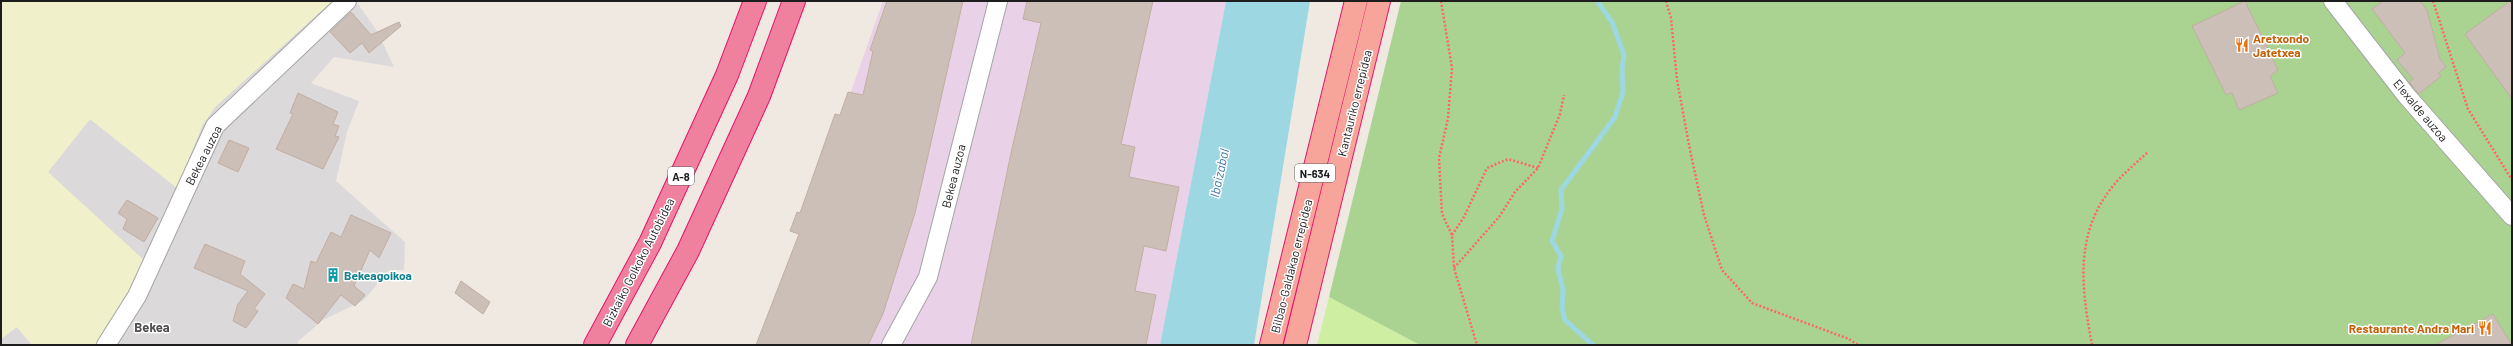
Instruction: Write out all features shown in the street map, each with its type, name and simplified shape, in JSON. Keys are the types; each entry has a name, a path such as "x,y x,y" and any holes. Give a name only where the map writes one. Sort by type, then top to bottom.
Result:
{"highway":[{"name":"Bizkaiko Golkoko Autobidea","path":"595,345 650,243 727,75 755,1"},
{"path":"637,345 688,251 759,96 794,1"},
{"name":"Bilbao-Galdakao errepidea","path":"1271,345 1356,1"},
{"name":"Kantauriko errepidea","path":"1295,345 1379,1"}],"street":[{"name":"Bekea auzoa","path":"106,345 137,296 215,126 347,1"},
{"name":"Bekea auzoa","path":"891,345 928,277 998,1"},
{"name":"Elexalde auzoa","path":"2333,1 2406,95 2512,216"}],"path":[{"path":"1441,1 1452,68 1448,118 1439,166 1442,214 1452,235 1454,268 1477,345"},
{"path":"1666,1 1671,18 1677,80 1690,150 1704,215 1722,270 1752,303 1849,339 1858,345"},
{"path":"2433,1 2468,109 2512,180"},
{"path":"1454,268 1499,218 1515,192 1538,168 1560,114 1564,95"},
{"path":"2092,345 2083,297 2082,263 2088,236 2101,203 2118,180 2148,152"},
{"path":"1452,235 1464,217 1487,168 1508,159 1538,168"}],"shaded area":[{"path":"332,1 356,1 377,31 394,67 334,57 311,83 359,101 347,132 336,181 405,242 404,270 389,270 364,300 323,320 297,342 300,345 95,345 112,325 48,172 90,119 177,188 202,126 215,107"},
{"path":"883,1 1226,1 1160,345 761,345"},
{"path":"17,327 32,345 1,345 1,339"}],"green space":[{"path":"1,1 332,1 215,107 202,126 177,188 90,119 48,172 145,261 112,325 95,345 32,345 17,327 1,339"},
{"path":"1401,1 2512,1 2512,345 1420,345 1329,297"},
{"path":"1329,297 1420,345 1317,345"}],"water":[{"name":"Ibaizabal","path":"1226,1 1310,1 1254,345 1160,345"}],"building":[{"path":"887,1 963,1 915,213 883,314 868,345 756,345 799,234 790,231 797,212 800,213 835,114 840,115 848,92 863,95 873,51 870,50"},
{"path":"1027,1 1153,1 1121,144 1135,147 1129,177 1179,187 1166,251 1144,246 1135,291 1156,295 1146,345 971,345 1011,153 1041,23 1023,19"},
{"path":"2245,1 2278,70 2270,76 2278,93 2239,110 2232,93 2226,95 2192,26"},
{"path":"2383,1 2420,1 2427,10 2440,59 2446,67 2438,73 2441,76 2419,94 2409,82 2413,79 2397,60 2405,53 2372,9"},
{"path":"2512,1 2512,99 2465,34"},
{"path":"351,12 371,35 399,22 401,26 369,53 362,43 350,53 330,32"},
{"path":"298,93 338,112 333,124 339,126 335,136 339,137 323,169 276,149 293,114 290,113"},
{"path":"229,140 249,148 238,172 218,163"},
{"path":"127,200 158,218 144,242 123,229 127,219 118,213"},
{"name":"Bekeagoikoa","path":"351,215 391,233 379,258 370,250 354,286 365,295 355,306 341,295 318,324 286,298 293,284 304,289 311,261 316,263 331,232 341,237"},
{"path":"205,244 245,261 240,274 265,294 254,309 258,311 246,328 233,321 238,304 248,291 194,268"},
{"path":"461,281 490,302 483,314 455,293"},
{"name":"Restaurante Andra Mari","path":"2493,314 2512,345 2435,345"}],"waterway":[{"path":"1593,345 1565,320 1562,308 1563,290 1558,269 1561,256 1552,241 1562,209 1561,190 1615,117 1623,92 1622,69 1624,55 1612,22 1597,1"}],"place":[{"name":"Aretxondo Jatetxea","path":"2242,45"},
{"name":"Bekeagoikoa","path":"333,275"},
{"name":"Restaurante Andra Mari","path":"2485,328"}],"district":[{"name":"Bekea","path":"152,327"}]}
